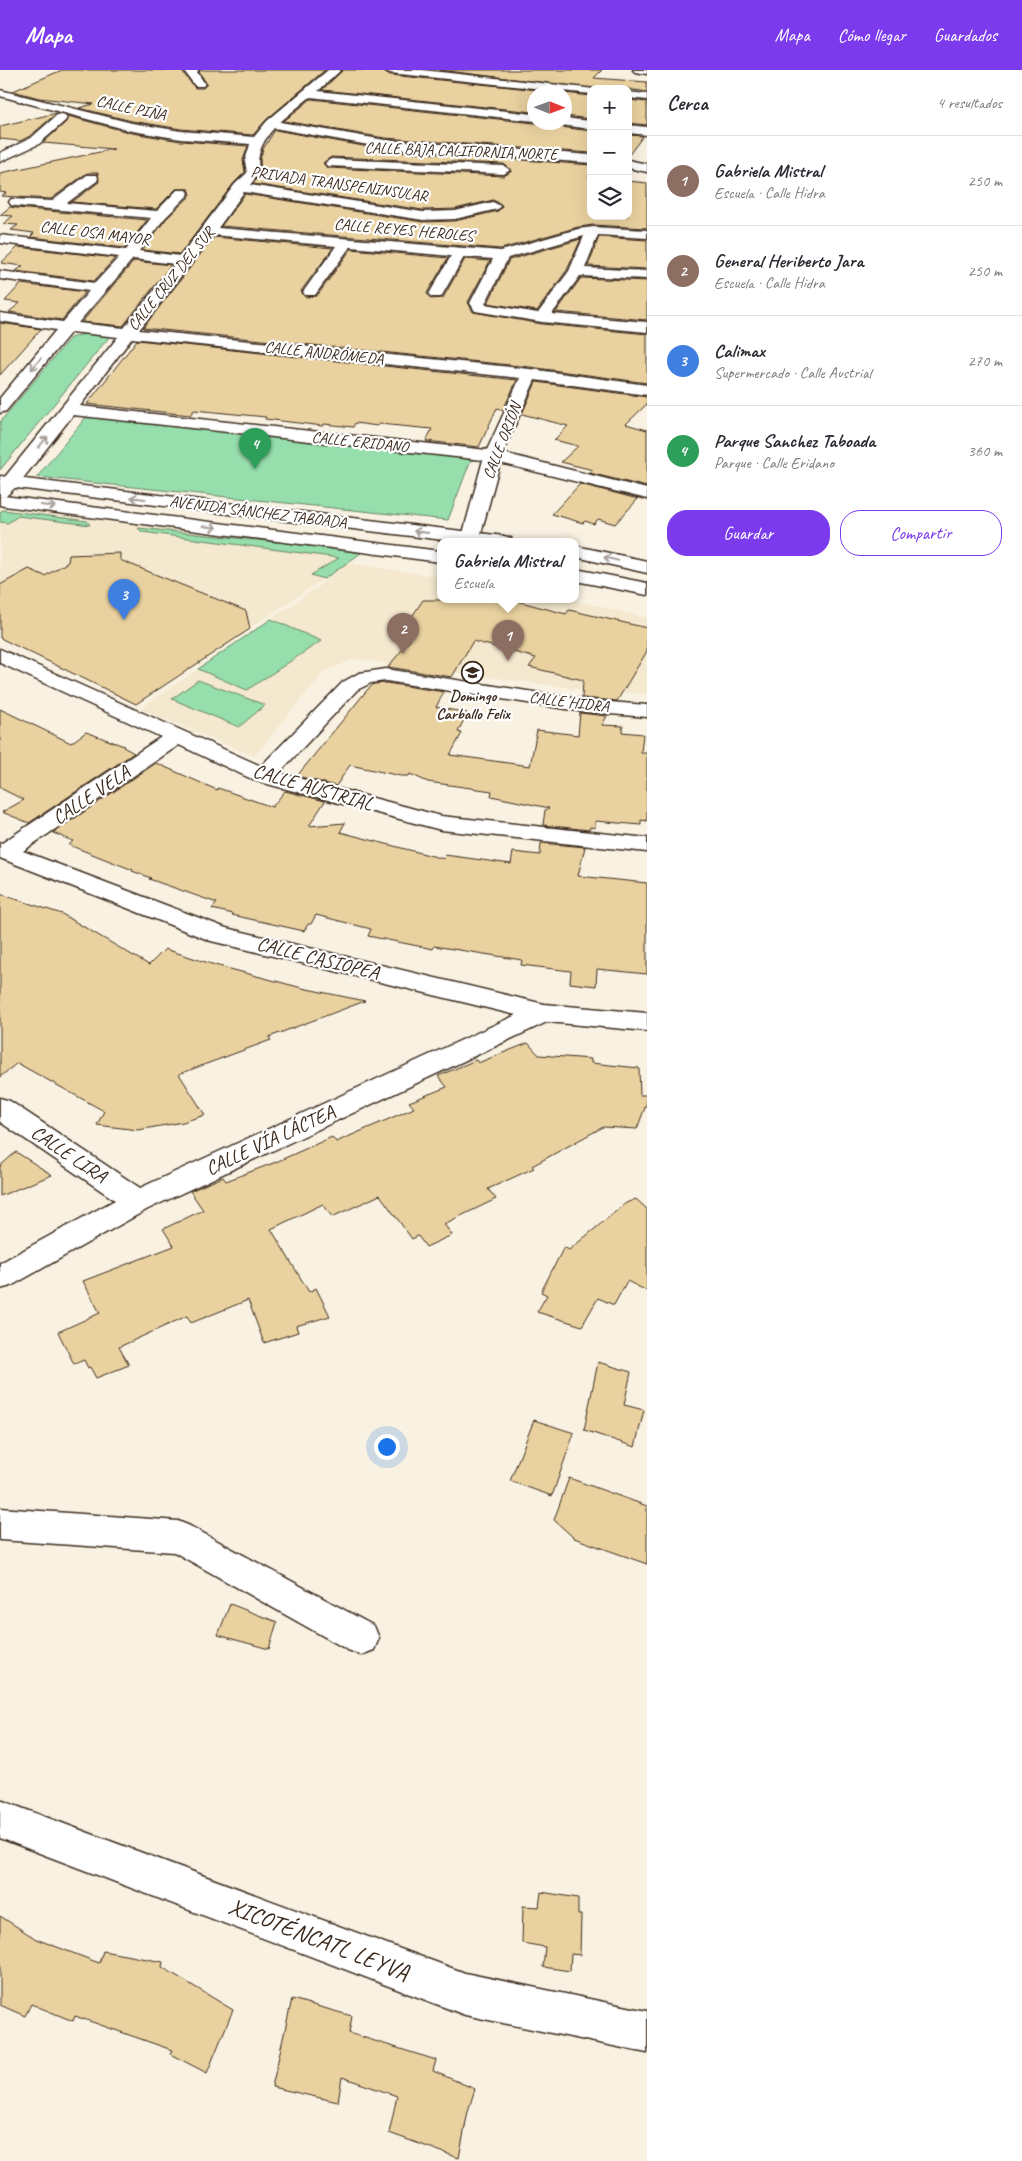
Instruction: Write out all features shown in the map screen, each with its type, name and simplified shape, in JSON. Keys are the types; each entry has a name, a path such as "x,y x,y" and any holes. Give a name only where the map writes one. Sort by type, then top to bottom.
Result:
{"street":[{"path":"192,70 191,72 199,84"},
{"name":"CALLE CRUZ DEL SUR","path":"4,485 69,410 253,173 246,160 257,141 271,124 335,70"},
{"path":"390,70 587,91"},
{"path":"639,70 647,71"},
{"name":"CALLE PIÑA","path":"0,93 132,127 181,135 257,141"},
{"path":"309,93 527,117"},
{"path":"632,95 647,97"},
{"name":"CALLE PIÑA","path":"0,101 55,115 99,130 208,150"},
{"path":"0,158 35,141 61,118"},
{"path":"572,123 587,125"},
{"path":"271,124 386,144 587,159"},
{"path":"121,134 132,127"},
{"path":"632,129 647,131"},
{"name":"CALLE BAJA CALIFORNIA NORTE","path":"331,163 515,170"},
{"path":"632,165 647,168"},
{"path":"632,173 647,173"},
{"path":"56,205 92,178"},
{"name":"PRIVADA TRANSPENINSULAR","path":"240,188 423,216 455,215 493,206"},
{"path":"2,403 130,254 160,215 182,193"},
{"path":"16,202 160,215"},
{"name":"CALLE REYES HEROLES","path":"209,231 460,254 502,255 578,233 593,231 647,234"},
{"path":"542,318 576,272 593,231"},
{"name":"CALLE OSA MAYOR","path":"0,239 185,261"},
{"path":"310,292 346,243"},
{"path":"436,294 460,254"},
{"path":"502,255 477,303 480,308 489,311 542,318 647,327"},
{"path":"576,272 647,275"},
{"path":"0,275 99,288"},
{"name":"CALLE ANDRÓMEDA","path":"0,317 68,327 530,374 647,390"},
{"name":"CALLE ORIÓN","path":"471,537 493,456 530,374"},
{"name":"CALLE ERIDANO","path":"69,410 493,456 647,494"},
{"name":"AVENIDA SÁNCHEZ TABOADA","path":"4,485 478,538"},
{"name":"AVENIDA SÁNCHEZ TABOADA","path":"0,500 437,557"},
{"path":"579,553 647,567"},
{"path":"579,576 647,589"},
{"name":"CALLE AUSTRIAL","path":"0,655 264,776 441,823 647,845"},
{"name":"CALLE HIDRA","path":"264,776 350,686 366,677 386,675 585,706 647,711"},
{"name":"CALLE VELA","path":"2,851 176,737"},
{"name":"CALLE CASIOPEA","path":"2,851 220,935 544,1013 647,1022"},
{"name":"CALLE VÍA LÁCTEA","path":"0,1277 138,1201 544,1013"},
{"name":"CALLE LIRA","path":"0,1108 138,1201"},
{"path":"0,1524 178,1537 360,1638"},
{"name":"XICOTÉNCATL LEYVA","path":"0,1819 465,1994 647,2032"}],"shaded area":[{"path":"0,508 361,553 348,563 437,577 437,603 579,603 579,601 647,618 647,694 592,691 355,659 325,671 254,756 140,709 319,586 340,568 136,704 0,638"}],"green space":[{"path":"84,334 110,336 0,470 0,422 70,338"},
{"path":"87,416 478,458 470,462 448,520 37,477"},
{"path":"3,510 87,521 90,525 18,516 8,523 0,522 0,512"},
{"path":"138,528 286,543 361,553 324,579 311,575 339,558 142,532"},
{"path":"271,619 321,641 247,690 198,669"},
{"path":"198,680 265,705 239,727 172,699"}],"building":[{"path":"62,70 184,70 183,73 195,88 203,88 207,84 199,72 201,70 325,70 266,120 253,135 181,129 132,121 79,108 94,104 39,98 13,91"},
{"path":"343,70 382,70 390,75 527,89 527,111 322,90"},
{"path":"439,70 602,70 594,78 647,82 647,92 632,90 632,85 587,85 587,88"},
{"path":"572,94 587,96 587,119 572,117"},
{"path":"311,99 527,122 527,130 572,129 587,130 587,153 385,138 284,121"},
{"path":"632,100 647,102 647,125 632,123"},
{"path":"57,113 30,136 20,141 0,139 0,126"},
{"path":"68,116 132,133 181,141 248,146 243,160 245,172 234,183 180,254 143,250 166,219 189,197 191,194 189,189 176,189 156,209 72,202 99,182 98,173 87,173 51,199 1,196 6,193 0,192 0,173 114,149 43,143 66,122"},
{"path":"275,130 385,150 587,165 587,220 632,220 632,181 647,183 647,228 593,225 578,227 501,249 221,226 245,194 423,222 455,221 498,211 502,207 501,204 493,200 455,209 423,210 253,184 261,173 260,160 263,149","holes":["331,157 504,164 512,171 504,176 327,168 323,163"]},
{"path":"632,135 643,136 632,151"},
{"path":"10,207 147,220 125,248 30,237 34,233 11,230 18,225 3,224 13,216 0,215"},
{"path":"214,237 333,248 301,291 305,297 317,296 351,249 448,258 427,293 431,299 443,298 465,259 490,261 468,302 473,312 542,324 647,334 647,383 530,367 143,328"},
{"path":"599,237 647,240 647,269 588,266"},
{"path":"581,239 567,270 537,311 488,303 509,260"},
{"path":"18,247 115,258 94,281 16,271 23,266 1,263"},
{"path":"134,261 171,265 123,326 82,322"},
{"path":"581,278 647,281 647,320 556,312"},
{"path":"21,284 85,292 62,320 9,312 20,303 5,301"},
{"path":"0,323 41,329 0,375"},
{"path":"137,340 517,380 503,410 497,408 479,447 426,441 432,429 355,423 353,427 324,424 323,426 265,419 266,417 194,410 190,415 87,404"},
{"path":"536,382 647,397 647,404 626,424 647,430 647,487 590,473 593,470 561,462 578,446 554,440 568,426 522,414"},
{"path":"580,484 638,499 615,524 598,519 594,524 585,521 583,523 552,514"},
{"path":"120,553 120,560 246,611 250,629 136,704 0,638 0,585 29,569 45,576 68,562 69,555"},
{"path":"423,600 437,600 437,603 524,603 566,614 569,610 647,628 647,651 617,701 582,698 583,680 529,667 536,658 473,641 452,677 388,667 411,639 399,636"},
{"path":"386,683 444,692 436,707 467,713 458,732 462,733 450,755 530,766 537,730 578,735 580,713 607,716 602,725 623,726 622,732 643,734 641,753 647,753 647,821 641,820 641,825 595,821 595,828 590,827 589,830 543,825 545,810 549,808 491,796 492,791 428,782 410,774 409,776 401,776 350,765 336,786 297,776 368,689 374,684"},
{"path":"0,709 71,743 86,732 124,746 134,753 29,823 2,812 24,800 0,788"},
{"path":"156,763 217,790 218,788 272,807 285,791 325,801 309,826 345,823 340,832 444,859 445,855 511,864 513,852 540,855 541,843 585,847 578,876 647,883 647,974 597,969 596,986 570,983 571,971 521,965 522,960 434,946 433,949 368,936 371,929 316,915 304,931 232,915 212,909 217,903 149,879 151,878 69,845 73,841 53,833"},
{"path":"0,894 62,914 149,965 165,949 215,965 302,988 365,1001 269,1037 271,1040 179,1074 205,1115 183,1122 138,1130 97,1125 104,1111 17,1063 0,1077"},
{"path":"528,1043 539,1055 591,1059 591,1063 639,1068 640,1095 647,1095 647,1102 637,1129 603,1127 532,1166 534,1168 488,1189 496,1199 444,1224 452,1235 426,1247 418,1236 412,1239 380,1195 332,1217 323,1204 271,1229 309,1292 316,1288 330,1316 296,1326 298,1332 264,1343 248,1300 191,1323 187,1316 119,1347 129,1365 96,1378 84,1360 74,1364 58,1332 100,1313 83,1281 174,1246 163,1229 203,1210 190,1191 223,1177 226,1181 276,1162 332,1137 336,1142 414,1108 409,1102 447,1087 438,1076 476,1060 478,1063"},
{"path":"16,1152 52,1175 0,1196 0,1166"},
{"path":"636,1199 647,1209 647,1291 627,1281 614,1305 598,1298 582,1326 537,1312 547,1295 541,1292 564,1247 569,1250 626,1203"},
{"path":"598,1362 631,1372 624,1405 644,1410 635,1447 584,1430"},
{"path":"534,1420 574,1433 552,1496 510,1481"},
{"path":"569,1478 647,1506 647,1564 574,1538 554,1520"},
{"path":"230,1604 277,1622 269,1649 218,1635"},
{"path":"541,1892 578,1898 578,1915 581,1915 580,1955 571,1954 570,1971 543,1967 545,1947 522,1943 523,1906 539,1907"},
{"path":"0,1916 36,1939 99,1963 103,1951 163,1962 162,1967 233,2010 207,2073 170,2054 172,2050 75,2016 73,2021 31,2004 25,2016 0,2005"},
{"path":"292,1999 352,2016 349,2033 436,2060 433,2071 475,2089 468,2111 459,2158 389,2133 397,2096 342,2077 338,2102 272,2087"}],"place":[{"name":"Parque Sanchez Taboada","path":"255,469"},
{"name":"Calimax","path":"124,620"},
{"name":"General Heriberto Jara","path":"403,654"},
{"name":"Gabriela Mistral","path":"508,661"},
{"name":"Domingo Carballo Felix","path":"473,672"}]}
